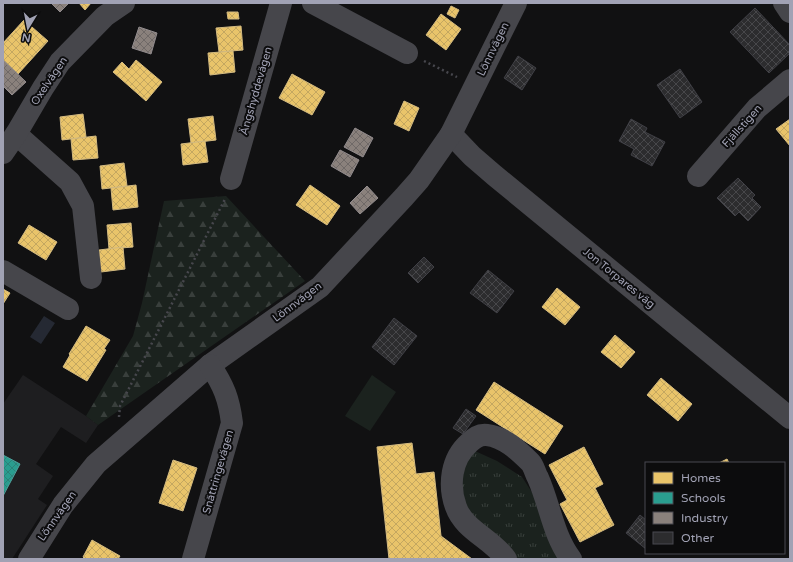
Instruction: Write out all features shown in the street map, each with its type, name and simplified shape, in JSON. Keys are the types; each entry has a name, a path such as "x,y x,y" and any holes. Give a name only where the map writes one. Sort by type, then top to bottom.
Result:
{"street":[{"name":"Oxelvägen","path":"3,153 60,62 105,16 124,3"},
{"name":"Ängshyddevägen","path":"231,179 281,3"},
{"path":"313,3 408,53"},
{"name":"Lönnvägen","path":"28,559 63,505 96,464 210,365 320,287 414,186 451,134 516,3"},
{"path":"784,3 790,12"},
{"name":"Fjällstigen","path":"698,176 757,108 790,80"},
{"path":"16,134 70,182 83,206 91,278"},
{"name":"Jon Torpares väg","path":"451,134 494,176 790,418"},
{"path":"3,271 68,309"},
{"name":"Snättringevägen","path":"193,559 232,423 230,403 220,379 210,365"},
{"path":"506,559 500,551 461,517 456,507 452,489 452,472 456,460 465,446 477,436 487,435 502,439 531,464 542,486 560,540 571,559"}],"path":[{"path":"408,53 457,78"},
{"path":"124,418 117,423 120,406 226,196 231,179"}],"shaded area":[{"path":"44,316 55,323 41,344 30,337"},
{"path":"23,375 98,425 86,443 61,427 36,464 53,476 38,499 47,505 12,559 3,559 3,404"}],"green space":[{"path":"226,196 305,281 98,425 86,416 133,336 142,303 164,201"},
{"path":"372,375 396,392 370,431 345,416"},
{"path":"475,451 497,461 522,477 537,500 562,559 509,559 460,504 459,467"}],"building: Homes":[{"path":"79,3 91,3 85,10"},
{"path":"451,6 459,10 455,18 447,14"},
{"path":"227,12 238,12 239,19 228,19"},
{"path":"441,14 461,29 446,50 426,35"},
{"path":"24,20 48,41 18,74 3,60 3,43"},
{"path":"241,26 243,50 219,52 216,28"},
{"path":"233,51 235,72 210,75 208,53"},
{"path":"136,60 162,82 146,101 113,72 122,62 129,69"},
{"path":"292,74 325,92 312,115 279,98"},
{"path":"404,101 419,108 409,131 394,124"},
{"path":"83,114 86,137 62,140 60,117"},
{"path":"213,116 216,140 191,143 188,119"},
{"path":"790,119 790,146 776,129"},
{"path":"96,136 98,158 73,160 71,139"},
{"path":"205,141 208,162 183,165 181,144"},
{"path":"124,163 127,186 102,189 100,166"},
{"path":"136,185 138,207 113,210 111,188"},
{"path":"310,185 340,206 327,225 296,205"},
{"path":"131,223 133,247 109,249 107,225"},
{"path":"29,225 57,242 46,260 18,243"},
{"path":"123,247 125,269 101,272 99,250"},
{"path":"557,288 580,307 565,325 542,307"},
{"path":"3,289 10,293 3,304"},
{"path":"86,326 110,340 104,349 106,350 87,381 63,367"},
{"path":"615,335 635,352 621,368 601,352"},
{"path":"661,378 692,404 678,421 647,395"},
{"path":"494,382 563,426 545,454 476,410"},
{"path":"412,443 416,474 434,472 441,536 472,559 389,559 377,447"},
{"path":"584,447 603,484 595,488 614,525 580,542 560,504 567,500 549,465"},
{"path":"727,459 728,462 721,462"},
{"path":"173,460 197,468 183,511 159,503"},
{"path":"92,540 120,556 118,559 85,559 83,557"}],"building: Schools":[{"path":"3,455 20,464 3,496"}],"building: Industry":[{"path":"51,3 69,3 60,12"},
{"path":"139,27 157,33 151,54 132,48"},
{"path":"3,60 26,82 12,95 3,86"},
{"path":"355,128 373,138 363,157 344,147"},
{"path":"340,150 359,160 350,177 331,166"},
{"path":"367,186 378,198 360,214 350,203"}],"building: Other":[{"path":"755,8 790,45 790,53 769,73 730,32"},
{"path":"518,56 536,68 522,90 504,78"},
{"path":"680,69 702,102 680,118 657,85"},
{"path":"631,119 647,128 645,132 665,142 652,166 631,155 634,149 619,141"},
{"path":"738,178 755,195 752,198 761,207 748,221 739,212 735,216 717,198"},
{"path":"424,257 434,267 418,283 408,273"},
{"path":"488,270 514,291 497,313 470,293"},
{"path":"394,318 417,336 394,365 372,347"},
{"path":"466,409 476,416 463,434 453,428"},
{"path":"640,515 645,519 645,548 626,533"}]}
